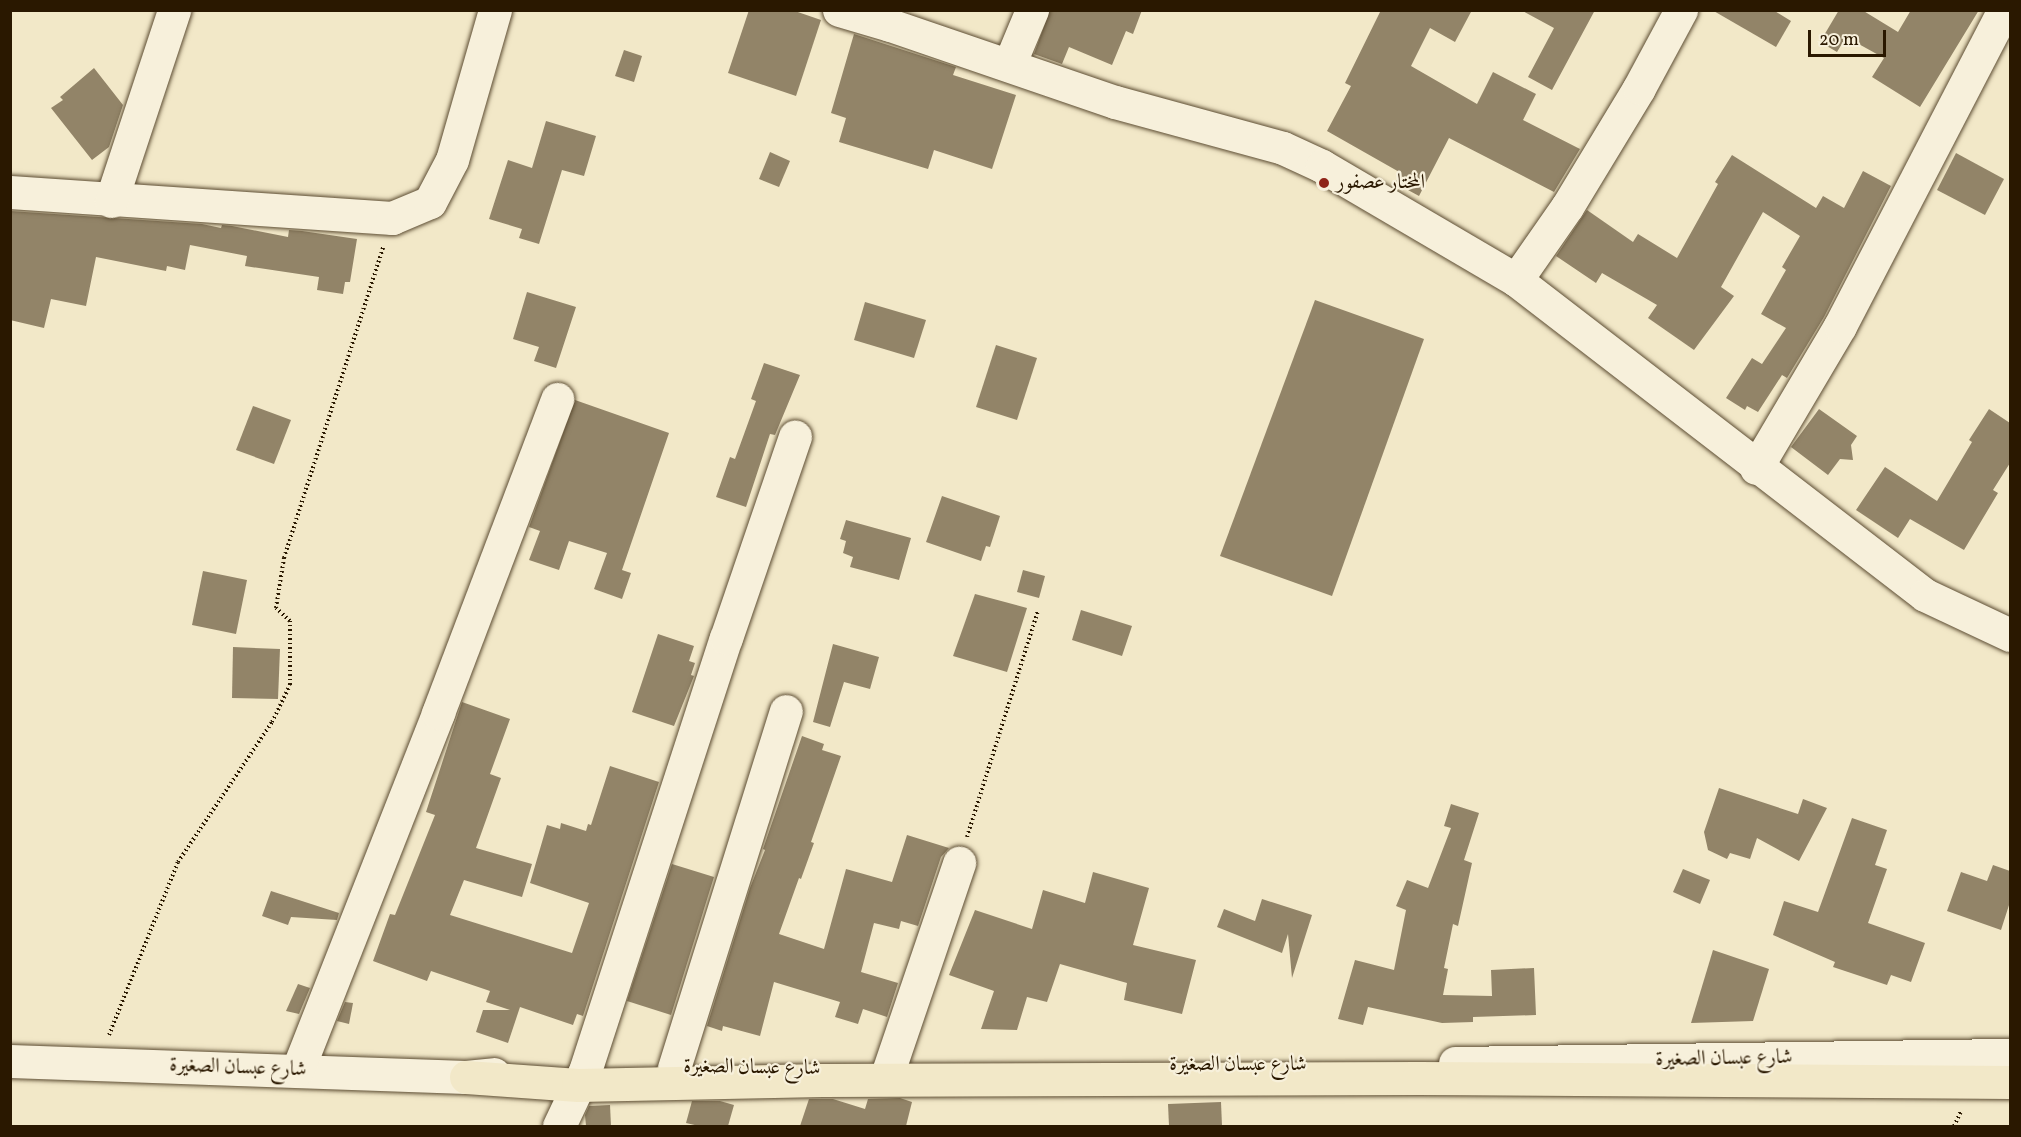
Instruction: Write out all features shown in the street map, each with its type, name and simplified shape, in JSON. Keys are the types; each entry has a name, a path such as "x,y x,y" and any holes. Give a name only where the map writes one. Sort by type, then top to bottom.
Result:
{"main road":[{"name":"شارع عبسان الصغيرة","path":"466,1077 822,1080 1407,1078 2009,1057"}],"street":[{"path":"111,201 174,10"},
{"path":"10,192 111,201 392,218 430,202 452,160 495,10"},
{"path":"838,10 890,25 1115,102 1283,148 1322,166 1516,280 1756,468 1925,595 2010,635"},
{"path":"1010,65 1032,10"},
{"path":"1516,280 1567,207 1639,88 1681,10"},
{"path":"1756,468 1840,326 2004,10"},
{"path":"298,1069 438,713 557,399"},
{"path":"559,1126 581,1078 795,436"},
{"path":"674,1068 786,711"},
{"path":"889,1069 959,864"},
{"name":"شارع عبسان الصغيرة","path":"581,1078 674,1068 889,1069 1063,1065 1300,1065 2009,1057"},
{"name":"شارع عبسان الصغيرة","path":"10,1061 298,1069 466,1077"}],"path":[{"path":"97,1064 177,862 272,722 290,685 290,621 276,608 284,558 392,218"},
{"path":"959,864 1038,610"}],"building":[{"path":"749,10 792,10 821,20 796,96 728,73"},
{"path":"1050,10 1142,10 1133,34 1126,31 1112,65 1069,47 1062,64 1034,54"},
{"path":"1381,10 1472,10 1455,42 1430,28 1411,66 1477,104 1493,72 1536,94 1523,120 1580,149 1554,192 1449,138 1419,196 1395,183 1401,173 1327,131 1351,86 1345,83"},
{"path":"1521,10 1595,10 1552,90 1528,77 1554,28"},
{"path":"1712,10 1773,10 1791,21 1776,47"},
{"path":"1839,10 1862,10 1898,32 1911,10 1979,10 1920,107 1872,77 1884,58 1846,37 1837,52 1820,42"},
{"path":"854,34 956,67 953,75 1016,95 992,169 934,150 928,169 839,142 846,118 831,113"},
{"path":"624,50 642,56 634,82 615,76"},
{"path":"94,68 123,105 109,147 92,160 51,108 63,100 60,97"},
{"path":"546,121 596,136 584,176 562,170 539,244 519,238 522,229 489,219 508,160 532,168"},
{"path":"770,152 790,161 779,187 759,179"},
{"path":"1956,153 2004,179 1985,215 1937,190"},
{"path":"1732,155 1816,208 1823,196 1844,208 1863,171 1891,186 1824,317 1787,378 1782,375 1758,412 1747,406 1745,410 1726,398 1752,358 1762,364 1786,328 1761,314 1786,270 1782,267 1800,236 1763,212 1721,287 1734,296 1694,350 1648,318 1657,305 1602,273 1596,283 1556,256 1587,210 1633,242 1638,234 1677,258 1718,184 1715,182"},
{"path":"10,211 202,224 221,228 222,225 288,237 289,230 357,239 350,282 345,282 343,294 317,290 319,277 245,266 247,256 190,245 185,270 167,266 166,271 96,257 86,306 51,299 44,328 10,320"},
{"path":"527,292 576,307 556,368 534,361 539,347 513,339"},
{"path":"1315,300 1424,339 1332,596 1220,556"},
{"path":"865,302 926,320 914,358 854,340"},
{"path":"996,345 1037,358 1017,420 976,407"},
{"path":"764,363 800,375 775,435 770,434 746,507 716,497 730,457 735,459 756,401 751,399"},
{"path":"575,400 669,433 622,570 631,573 622,599 594,589 607,553 569,541 559,570 529,560 540,531 529,527"},
{"path":"253,406 291,420 274,464 236,450"},
{"path":"1819,409 1857,436 1851,445 1853,460 1840,459 1828,475 1791,447"},
{"path":"1989,409 2010,423 2010,463 1993,490 1998,493 1964,550 1910,519 1898,538 1856,510 1885,467 1937,501 1972,442 1969,440"},
{"path":"942,496 1000,516 990,547 986,546 981,561 926,542"},
{"path":"846,520 911,538 899,580 850,567 853,557 843,553 846,541 840,539"},
{"path":"1023,570 1045,576 1039,598 1017,592"},
{"path":"203,571 247,580 236,634 192,625"},
{"path":"975,594 1027,608 1007,672 953,656"},
{"path":"1081,610 1132,626 1122,656 1072,640"},
{"path":"658,634 694,646 689,661 695,663 691,675 694,676 674,726 632,712"},
{"path":"833,644 879,657 870,689 844,682 830,727 813,722"},
{"path":"233,647 280,649 278,699 232,698"},
{"path":"462,702 510,719 490,774 501,778 476,848 532,864 522,897 464,880 450,915 572,953 589,903 530,883 547,825 560,829 561,823 586,831 588,824 591,825 610,766 659,782 583,1016 577,1014 573,1025 520,1007 508,1043 476,1032 483,1010 510,1010 486,1002 490,991 431,971 427,981 373,961 390,914 395,915 435,815 426,812"},
{"path":"802,736 824,744 822,750 841,756 811,842 814,843 779,934 824,949 846,869 892,882 907,835 949,848 941,857 918,926 901,921 899,929 874,923 861,972 898,983 887,1017 863,1009 858,1024 835,1017 840,1002 774,982 760,1036 723,1026 722,1031 707,1026 750,888 765,850 763,849"},
{"path":"1719,788 1798,814 1803,799 1827,808 1799,861 1757,838 1750,859 1730,853 1727,859 1708,850 1704,832"},
{"path":"1451,804 1479,813 1464,860 1472,863 1458,926 1453,924 1444,968 1448,969 1443,995 1492,996 1491,970 1534,968 1536,1015 1473,1017 1473,1022 1442,1023 1368,1007 1363,1025 1338,1019 1355,960 1394,970 1406,910 1396,906 1407,880 1428,888 1451,828 1444,826"},
{"path":"1852,818 1887,830 1875,865 1887,869 1868,923 1925,943 1911,982 1891,975 1887,985 1833,967 1835,962 1773,935 1784,901 1818,912"},
{"path":"672,864 714,877 671,1015 627,1001"},
{"path":"1993,865 2010,871 2010,902 2001,930 1947,911 1961,872 1987,881"},
{"path":"1683,869 1710,880 1700,904 1673,892"},
{"path":"1093,872 1149,888 1133,945 1196,960 1182,1014 1124,1000 1127,983 1060,964 1047,1002 1027,997 1017,1030 981,1029 994,991 949,975 975,910 1032,929 1043,890 1085,903"},
{"path":"271,891 339,913 337,920 291,917 288,925 262,916"},
{"path":"1262,899 1312,915 1292,978 1288,934 1282,953 1217,927 1224,909 1255,921"},
{"path":"1713,950 1769,969 1753,1021 1691,1023"},
{"path":"298,984 310,988 299,1014 286,1011"},
{"path":"345,1002 353,1003 349,1024 337,1021"},
{"path":"900,1098 912,1102 906,1126 800,1126 809,1099 833,1099 865,1109 868,1099"},
{"path":"692,1101 720,1101 734,1105 728,1126 699,1126 686,1123"},
{"path":"1221,1102 1222,1126 1169,1126 1168,1104"},
{"path":"610,1105 611,1126 586,1126 585,1115 589,1106"}],"place":[{"name":"المختار عصفور","path":"1324,183"}]}
